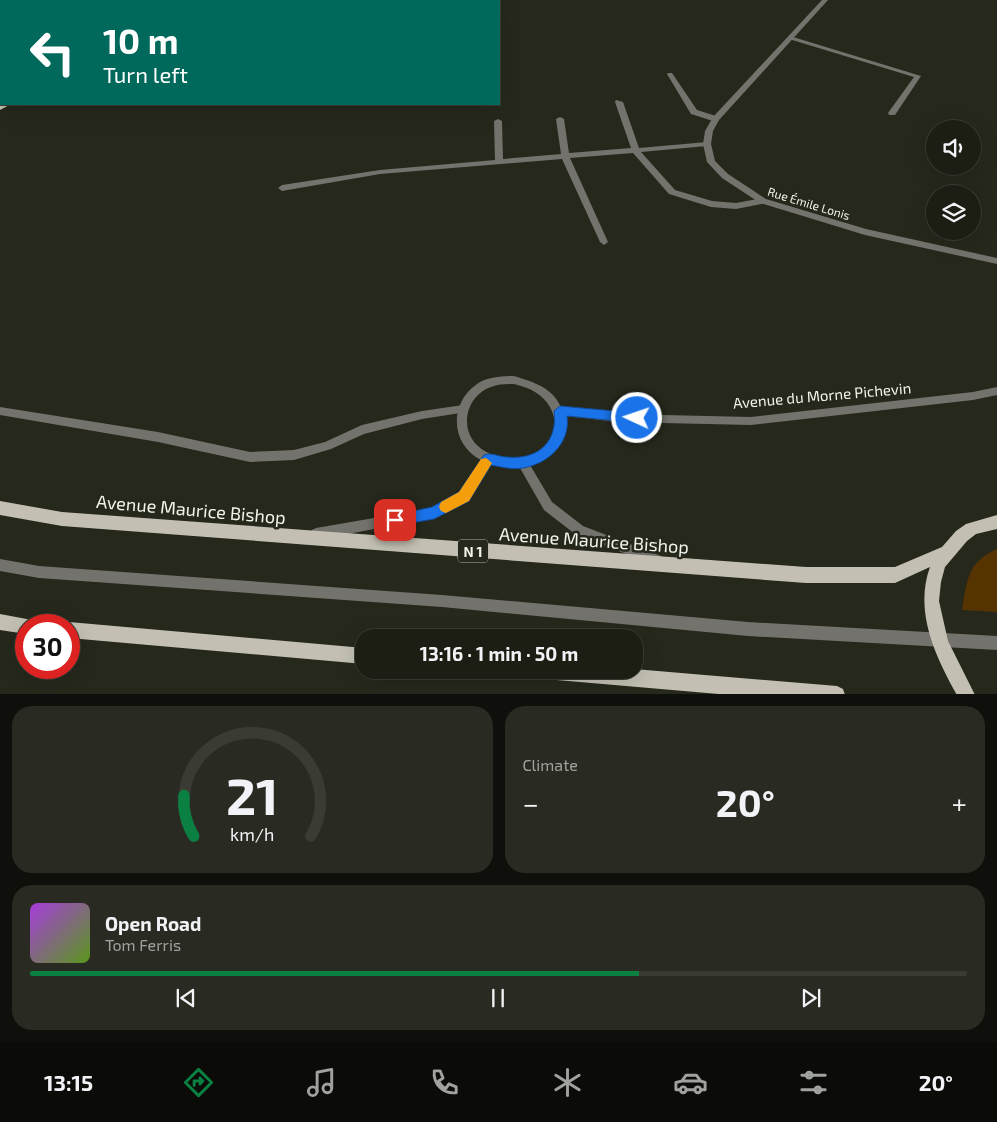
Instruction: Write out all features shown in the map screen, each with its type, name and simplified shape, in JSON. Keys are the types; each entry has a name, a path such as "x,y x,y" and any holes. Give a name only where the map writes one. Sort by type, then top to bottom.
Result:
{"main road":[{"name":"Avenue Maurice Bishop","path":"0,508 62,518 806,575 895,575 943,554"},
{"path":"967,694 951,669 939,642 932,608 933,579 943,554 966,531 997,522"},
{"path":"0,622 15,624"},
{"path":"80,631 355,655"},
{"path":"643,678 837,694"}],"street":[{"path":"282,188 380,172 708,144 709,131 716,118 825,0"},
{"path":"791,38 918,76 892,114"},
{"path":"670,74 694,112 716,118"},
{"path":"619,102 636,151 672,192 686,198 711,204 736,206 763,201"},
{"path":"560,119 566,156 604,242"},
{"path":"498,121 499,162"},
{"name":"Rue Émile Lonis","path":"708,144 711,162 725,176 763,201 866,232 997,261"},
{"path":"514,380 530,383 543,389 553,399 560,411 562,424 559,437 550,449 538,458 523,463 506,463 488,459 474,449 464,437 461,423 463,409 470,396 482,387 498,381 514,380"},
{"name":"Avenue du Morne Pichevin","path":"560,411 618,418 751,420 973,396 997,391"},
{"path":"0,411 158,437 250,457 294,455 327,446 362,430 422,415 463,409"},
{"path":"297,537 434,513 464,496 488,459"},
{"path":"523,463 548,506 579,530 672,566"},
{"path":"0,565 39,572 442,601 748,629 939,642 997,643"}],"shaded area":[{"path":"997,549 997,612 962,610 967,581 974,566 987,554"}],"slow traffic":[{"path":"446,507 464,496 486,463"}],"route":[{"path":"395,520 434,513 464,496 488,459 506,463 523,463 538,458 550,449 559,437 562,424 560,411 618,418 637,418"}]}
